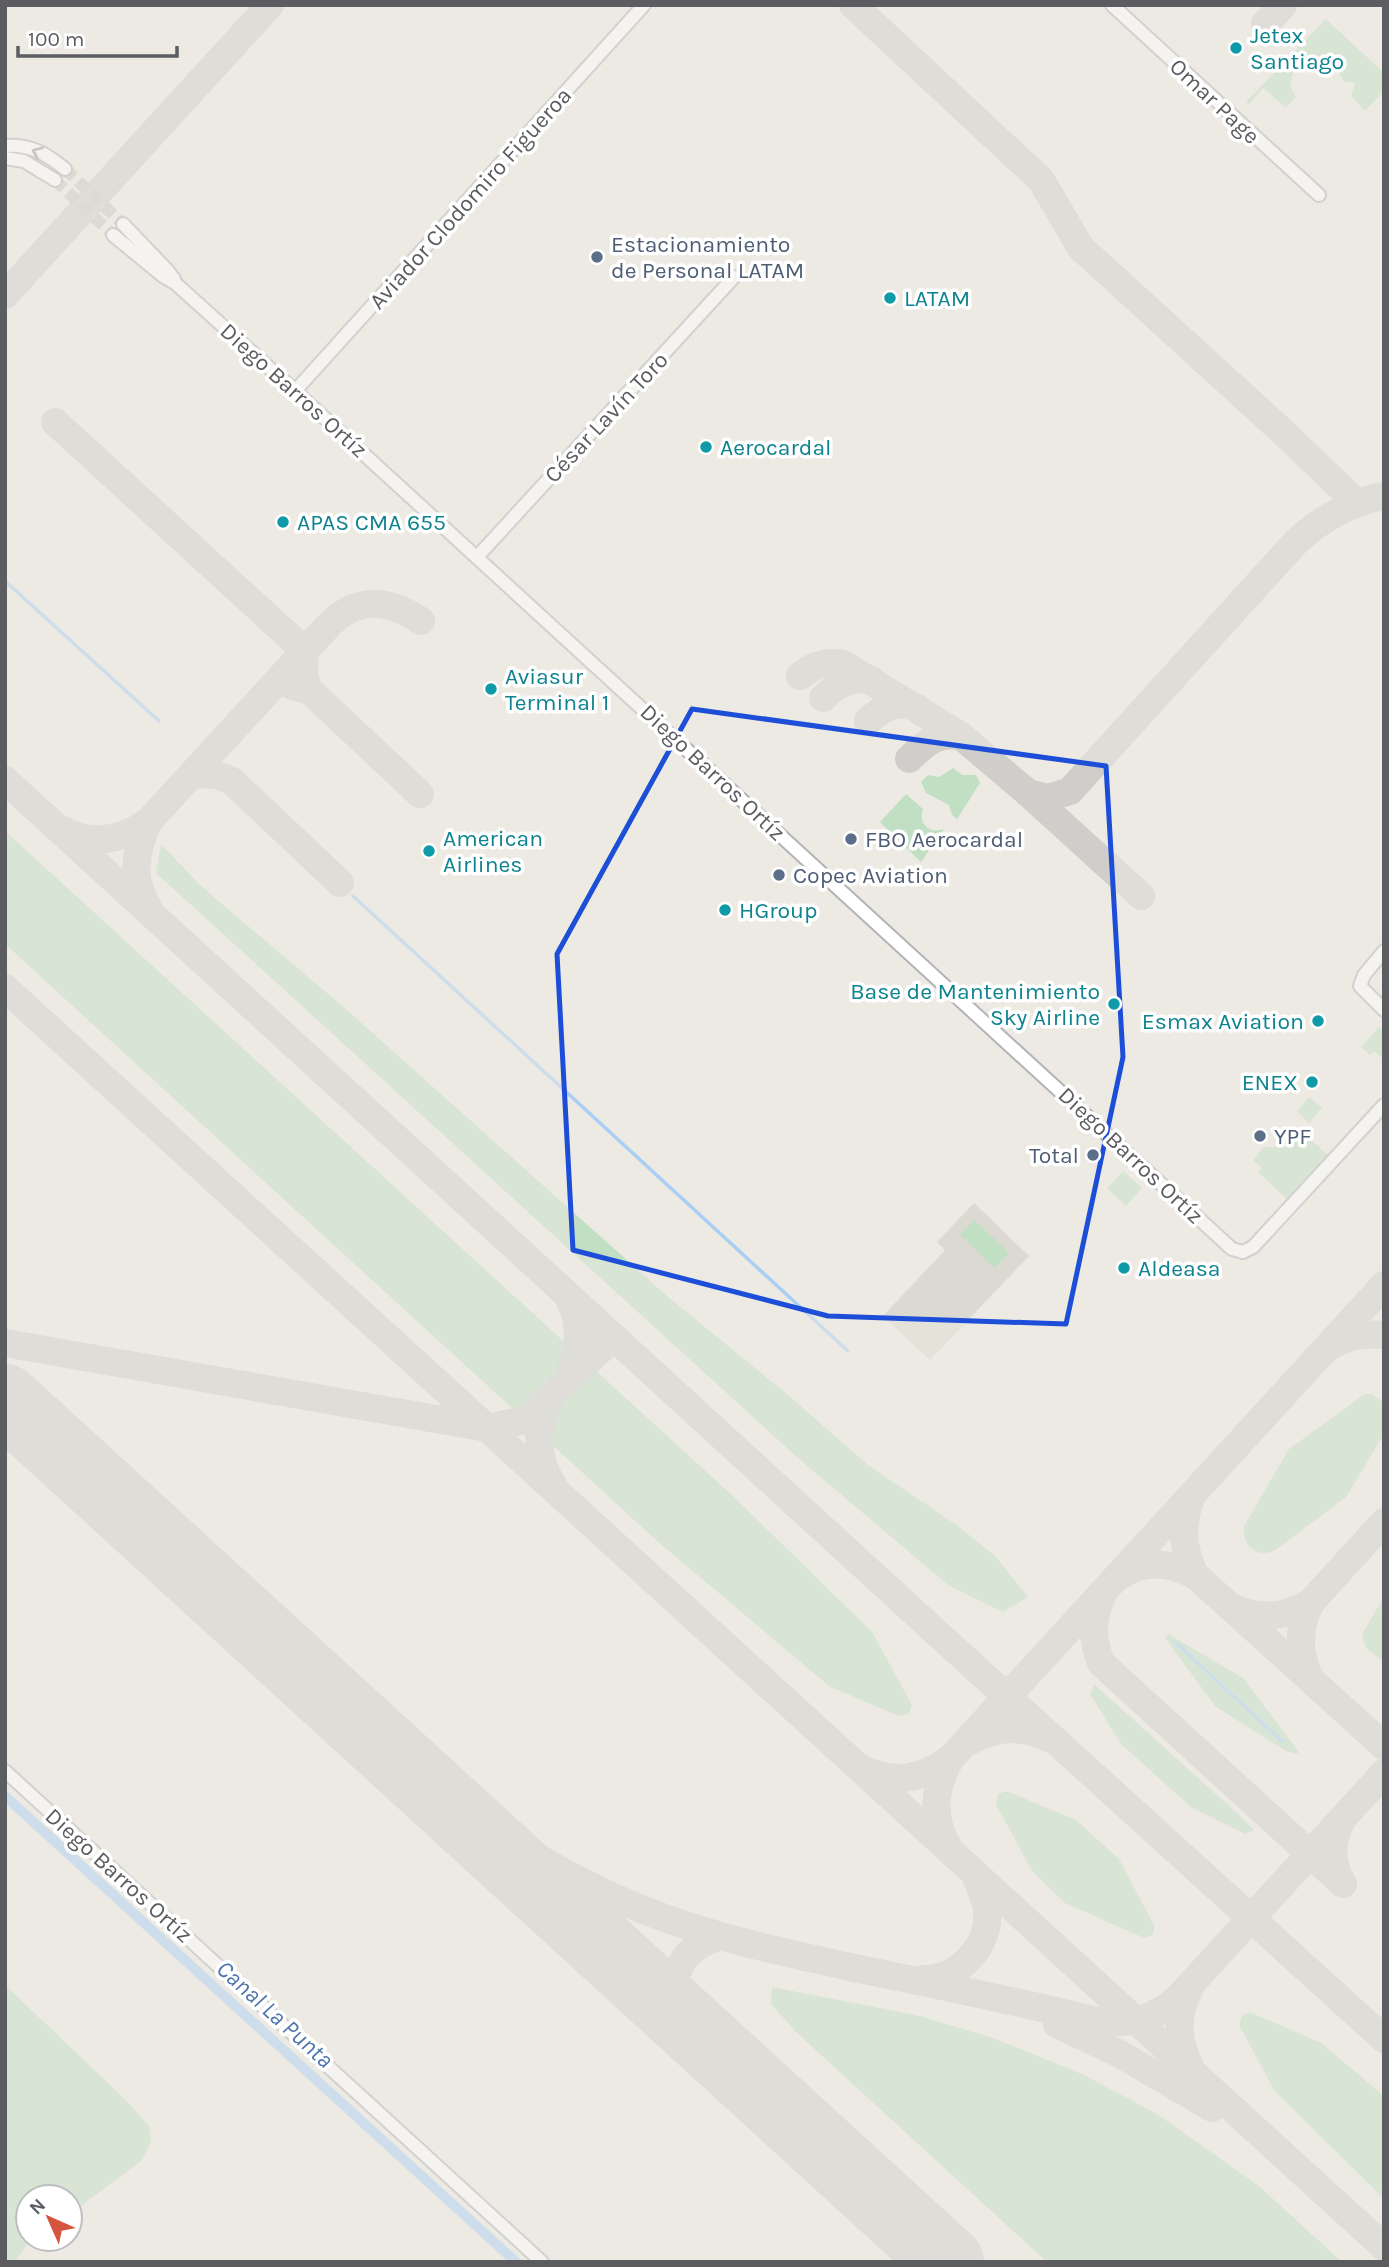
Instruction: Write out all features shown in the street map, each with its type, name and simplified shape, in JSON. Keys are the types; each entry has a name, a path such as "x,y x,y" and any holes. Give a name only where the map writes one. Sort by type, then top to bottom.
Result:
{"street":[{"name":"Aviador Clodomiro Figueroa","path":"295,391 645,5"},
{"name":"Omar Page","path":"1112,5 1319,195"},
{"path":"5,146 38,150 65,169"},
{"path":"5,158 24,160 55,180"},
{"name":"Diego Barros Ortíz","path":"123,224 176,283"},
{"name":"Diego Barros Ortíz","path":"113,235 163,276 176,283 1232,1249 1243,1252 1253,1247 1384,1105"},
{"name":"César Lavín Toro","path":"477,557 734,277"},
{"path":"1384,951 1364,975 1360,986 1384,1010"},
{"name":"Diego Barros Ortíz","path":"5,1771 542,2262"}],"highlighted area":[{"path":"692,709 1106,766 1123,1057 1066,1324 828,1316 573,1250 557,954"}],"shaded area":[{"path":"974,1203 1029,1256 930,1360 883,1316 945,1250 937,1242"}],"green space":[{"path":"1326,19 1384,73 1384,91 1365,111 1351,96 1355,83 1343,81 1333,61 1311,56 1294,67 1290,85 1296,97 1286,108 1263,88 1249,104 1246,102"},
{"path":"953,768 962,775 976,775 980,783 957,819 952,815 949,805 926,793 921,782 928,775 939,777"},
{"path":"906,794 923,809 923,823 929,829 944,829 921,862 880,822"},
{"path":"5,831 734,1497 872,1632 912,1705 909,1714 898,1716 829,1686 656,1540 5,944"},
{"path":"161,844 201,886 348,1011 667,1296 868,1465 958,1526 995,1556 1028,1597 1003,1612 948,1585 798,1458 156,873"},
{"path":"1379,1027 1384,1030 1384,1060 1374,1051 1370,1055 1361,1047"},
{"path":"1309,1097 1322,1108 1309,1123 1297,1111"},
{"path":"1301,1131 1329,1156 1288,1200 1258,1172 1262,1168 1253,1160 1265,1146 1274,1147"},
{"path":"1123,1171 1142,1188 1126,1206 1107,1188"},
{"path":"974,1220 1009,1253 995,1268 960,1235"},
{"path":"1365,1394 1373,1394 1384,1403 1384,1434 1346,1497 1274,1551 1261,1553 1251,1548 1245,1539 1244,1526 1289,1449"},
{"path":"1384,1597 1384,1662 1366,1648 1362,1634"},
{"path":"1168,1634 1243,1678 1299,1752 1296,1754 1286,1751 1215,1706 1165,1638"},
{"path":"1094,1684 1254,1830 1245,1834 1192,1808 1121,1744 1090,1694"},
{"path":"1009,1792 1076,1820 1119,1859 1155,1927 1152,1935 1144,1938 1065,1903 1032,1871 996,1804 998,1795"},
{"path":"5,1985 130,2104 149,2126 151,2142 141,2161 84,2204 84,2183 14,2183 14,2253 21,2253 15,2262 5,2262"},
{"path":"772,1987 920,2016 993,2038 1084,2075 1157,2114 1259,2186 1342,2262 1047,2262 796,2032 771,2004"},
{"path":"1246,2013 1252,2013 1321,2043 1384,2096 1384,2199 1274,2090 1239,2025"}],"waterway":[{"path":"5,581 159,721"},
{"path":"353,896 848,1351"},
{"path":"1176,1643 1283,1742"},
{"name":"Canal La Punta","path":"5,1796 516,2262"}],"taxiway":[{"path":"5,295 270,5"},
{"path":"853,5 1041,180 1081,248 1357,503"},
{"path":"1265,24 1283,5"},
{"path":"55,422 305,651 304,675 309,690"},
{"path":"1028,793 1048,798 1070,791 1296,542 1337,513 1359,502 1384,496"},
{"path":"149,909 139,888 136,866 148,822 326,628 349,610 372,604 396,608 421,621"},
{"path":"800,676 820,665 843,664 961,736 1141,896"},
{"path":"823,698 845,682 872,680"},
{"path":"292,686 309,690 420,794"},
{"path":"868,721 892,706 905,705 919,709"},
{"path":"909,759 938,737 961,736"},
{"path":"194,774 217,775 232,781 340,883"},
{"path":"5,780 1384,2039"},
{"path":"63,830 85,838 107,839 128,833 148,822"},
{"path":"5,988 1384,2247"},
{"path":"864,1770 887,1777 909,1777 930,1771 951,1758 1384,1285"},
{"path":"568,1297 576,1318 578,1338 568,1379"},
{"path":"1330,1346 1356,1336 1384,1335"},
{"path":"5,1343 487,1428 525,1420 614,1337"},
{"path":"549,1401 541,1423 539,1444 543,1465 553,1485"},
{"path":"1190,1500 1184,1538 1187,1556 1195,1575"},
{"path":"1234,1608 1254,1614 1273,1615 1292,1611 1311,1602 1384,1522"},
{"path":"1121,1575 1140,1567 1158,1564 1195,1575 1384,1746"},
{"path":"1102,1596 1094,1630 1101,1663 1343,1884 1333,1853 1341,1822"},
{"path":"1310,1679 1301,1650 1301,1631 1311,1602"},
{"path":"970,1741 991,1732 1010,1729 1030,1731 1051,1739"},
{"path":"395,1756 454,1802 514,1843 578,1880 646,1911 721,1936 798,1956 1093,2020 1118,2022 1150,2016 1180,1996 1384,1773"},
{"path":"949,1848 939,1825 936,1803 941,1780 951,1758"},
{"path":"923,1979 949,1974 970,1958 978,1947 984,1935 987,1909 976,1877"},
{"path":"680,2017 675,1989 680,1966 694,1949 720,1936"},
{"path":"1190,1988 1182,2009 1180,2028 1183,2048 1191,2069"},
{"path":"1057,2024 1120,2054 1212,2108"}],"runway":[{"path":"5,1400 948,2262"}],"tunnel":[{"path":"65,169 123,224"},
{"path":"55,180 113,235"}],"place":[{"name":"Jetex Santiago","path":"1236,48"},
{"name":"Estacionamiento de Personal LATAM","path":"597,257"},
{"name":"LATAM","path":"890,298"},
{"name":"Aerocardal","path":"706,447"},
{"name":"APAS CMA 655","path":"283,522"},
{"name":"Aviasur Terminal 1","path":"491,689"},
{"name":"FBO Aerocardal","path":"851,839"},
{"name":"American Airlines","path":"429,851"},
{"name":"Copec Aviation","path":"779,875"},
{"name":"HGroup","path":"725,910"},
{"name":"Base de Mantenimiento Sky Airline","path":"1114,1004"},
{"name":"Esmax Aviation","path":"1318,1021"},
{"name":"ENEX","path":"1312,1082"},
{"name":"YPF","path":"1260,1136"},
{"name":"Total","path":"1093,1155"},
{"name":"Aldeasa","path":"1124,1268"}]}
